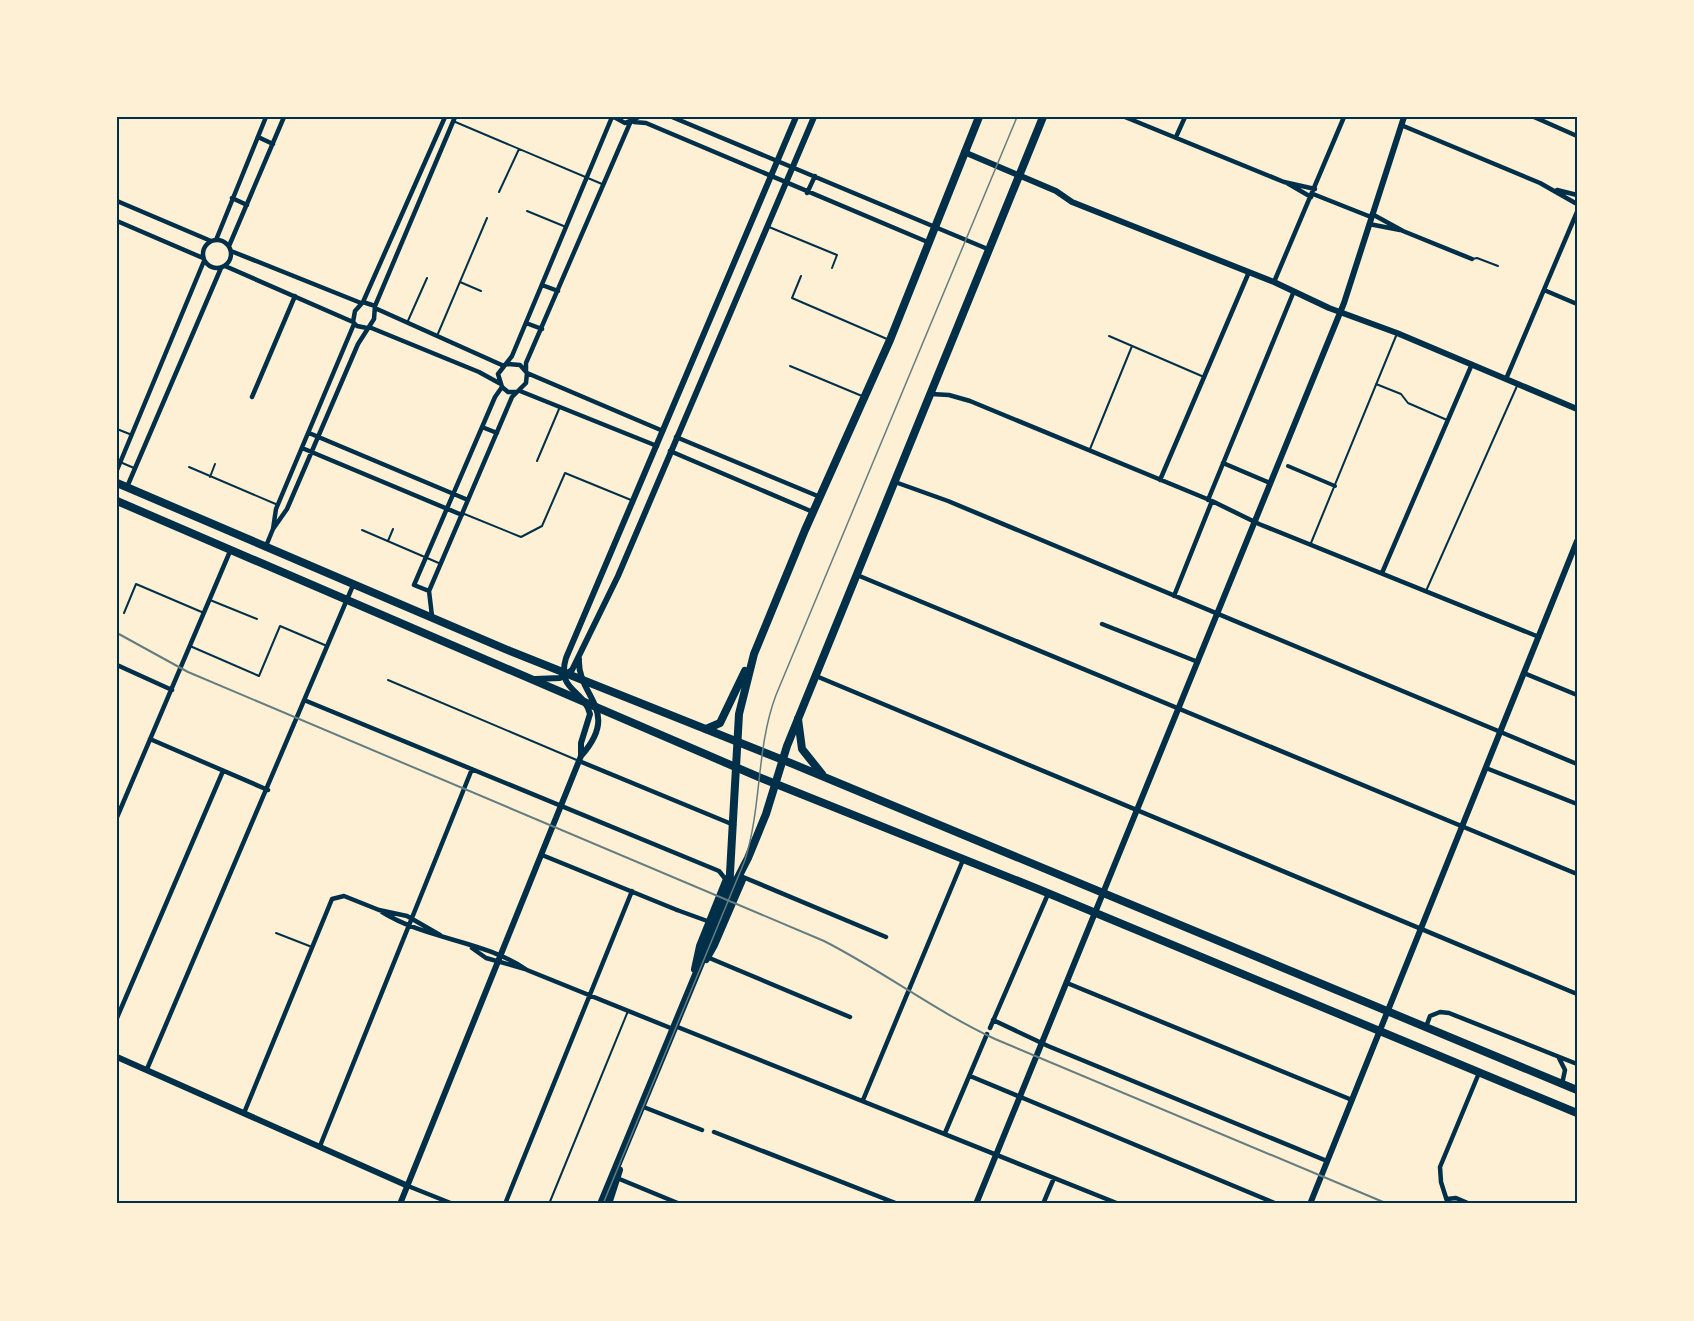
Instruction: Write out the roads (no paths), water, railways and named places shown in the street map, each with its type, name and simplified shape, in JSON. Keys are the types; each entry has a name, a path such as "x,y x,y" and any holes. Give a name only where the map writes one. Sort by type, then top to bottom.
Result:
{"main road":[{"path":"706,729 720,723 754,654 813,512 890,340 979,117"},
{"path":"694,979 707,957 743,877 798,719 1044,117"},
{"path":"117,483 565,674 782,760 1577,1090"},
{"path":"117,501 776,784 1577,1113"},
{"path":"729,895 742,695 754,654"},
{"path":"798,719 802,749 814,766 830,780"},
{"path":"601,1204 729,895 748,858"},
{"path":"694,979 698,954 730,868"},
{"path":"608,1204 628,1137"}],"street":[{"path":"117,470 204,259 204,248 213,241 266,117"},
{"path":"127,487 223,267 230,260 230,249 284,117"},
{"path":"266,546 273,529 278,505 354,323 355,311 362,303 445,117"},
{"path":"429,591 414,585 500,385 498,374 506,365 526,323 613,117 620,122 646,123 807,193 930,243"},
{"path":"432,616 429,591 497,433 518,391 526,383 526,363 602,184 632,122 639,117"},
{"path":"672,117 990,250"},
{"path":"580,758 581,743 590,717 589,710 582,700 570,689 565,674 566,658 796,117"},
{"path":"532,679 565,674 580,653 621,569 675,437 814,117"},
{"path":"1125,117 1472,259"},
{"path":"1176,137 1185,117"},
{"path":"1274,282 1344,117"},
{"path":"976,1204 1139,810 1340,312 1404,117"},
{"path":"1534,117 1577,136"},
{"path":"273,529 287,509 322,426 368,328 411,217 454,119"},
{"path":"1401,125 1555,190 1577,204"},
{"path":"258,137 273,144"},
{"path":"964,152 1056,190 1080,205 1274,282 1311,300 1397,333 1577,409"},
{"path":"418,176 428,180"},
{"path":"807,193 815,176"},
{"path":"1284,182 1313,194"},
{"path":"1555,190 1577,195"},
{"path":"232,198 247,205"},
{"path":"117,201 376,308 506,365 516,363 527,372 820,497"},
{"path":"1506,379 1577,212"},
{"path":"402,213 411,217"},
{"path":"1370,218 1403,231"},
{"path":"117,221 204,259 212,267 223,267 295,296 354,323 360,328 368,328 479,372 508,392 518,391 560,406 813,512"},
{"path":"1160,480 1249,272"},
{"path":"542,285 558,291"},
{"path":"1544,290 1577,304"},
{"path":"1174,596 1223,463 1294,291"},
{"path":"252,397 295,296"},
{"path":"526,323 542,329"},
{"path":"1382,573 1472,364"},
{"path":"931,394 970,401 1539,638"},
{"path":"313,423 322,426"},
{"path":"482,427 497,433"},
{"path":"309,433 468,500"},
{"path":"302,448 462,514"},
{"path":"1223,463 1270,483"},
{"path":"1288,466 1335,486"},
{"path":"895,482 948,501 1577,764"},
{"path":"278,505 287,509"},
{"path":"1310,1204 1577,541"},
{"path":"117,817 231,549"},
{"path":"608,563 621,569"},
{"path":"856,575 1577,874"},
{"path":"147,1069 268,790 354,583"},
{"path":"1102,624 1198,663"},
{"path":"400,1204 580,758 589,746 597,725 596,705 579,666 580,653"},
{"path":"117,665 172,690"},
{"path":"1524,673 1577,695"},
{"path":"816,676 1577,994"},
{"path":"304,700 721,872 727,881"},
{"path":"150,739 268,790"},
{"path":"580,758 734,825"},
{"path":"1486,768 1577,804"},
{"path":"320,1146 472,769"},
{"path":"117,1018 224,771"},
{"path":"542,855 710,922"},
{"path":"863,1100 870,1089 963,860"},
{"path":"743,877 886,937"},
{"path":"505,1204 632,891"},
{"path":"945,1133 1048,894"},
{"path":"244,1113 331,901 337,897 344,896 379,910 409,927 440,935 498,962 527,970"},
{"path":"379,910 412,918 440,935"},
{"path":"470,947 501,955 527,970 589,996 863,1100 1119,1204"},
{"path":"707,957 850,1017"},
{"path":"1067,983 1352,1100"},
{"path":"1426,1027 1430,1016 1440,1012 1449,1013 1577,1064"},
{"path":"993,1020 1042,1043 1327,1161"},
{"path":"117,1057 453,1204"},
{"path":"1559,1058 1565,1070 1562,1084"},
{"path":"1470,1204 1456,1198 1448,1201 1441,1182 1440,1167 1479,1073"},
{"path":"970,1076 1277,1204"},
{"path":"641,1106 702,1130"},
{"path":"714,1132 898,1204"},
{"path":"617,1178 680,1204"},
{"path":"1043,1204 1054,1178"}],"lane":[{"path":"454,119 602,184"},
{"path":"499,192 519,149"},
{"path":"527,211 566,227"},
{"path":"437,336 487,218"},
{"path":"766,226 837,255 832,268"},
{"path":"1472,259 1477,258 1498,266"},
{"path":"801,276 792,298 890,340"},
{"path":"407,323 428,278"},
{"path":"460,282 481,291"},
{"path":"1311,543 1397,333"},
{"path":"1109,336 1204,377"},
{"path":"1089,450 1132,346"},
{"path":"790,366 865,397"},
{"path":"1376,384 1401,394 1408,403 1448,420"},
{"path":"1426,591 1518,384"},
{"path":"537,461 560,406"},
{"path":"117,429 132,435"},
{"path":"120,462 135,468"},
{"path":"210,477 215,464"},
{"path":"189,467 278,505"},
{"path":"462,514 521,537 542,526 565,473 633,501"},
{"path":"388,541 393,529"},
{"path":"362,531 441,564"},
{"path":"124,613 136,585 204,613"},
{"path":"210,600 256,619"},
{"path":"190,646 259,676 280,626 327,646"},
{"path":"388,680 580,758"},
{"path":"276,933 312,947"},
{"path":"549,1204 627,1011"}],"tram line":[{"path":"603,1204 745,860 754,819 765,736 776,695 1017,117"}],"railway":[{"path":"117,633 188,672 824,941 951,1016 995,1039 1388,1204"}]}
